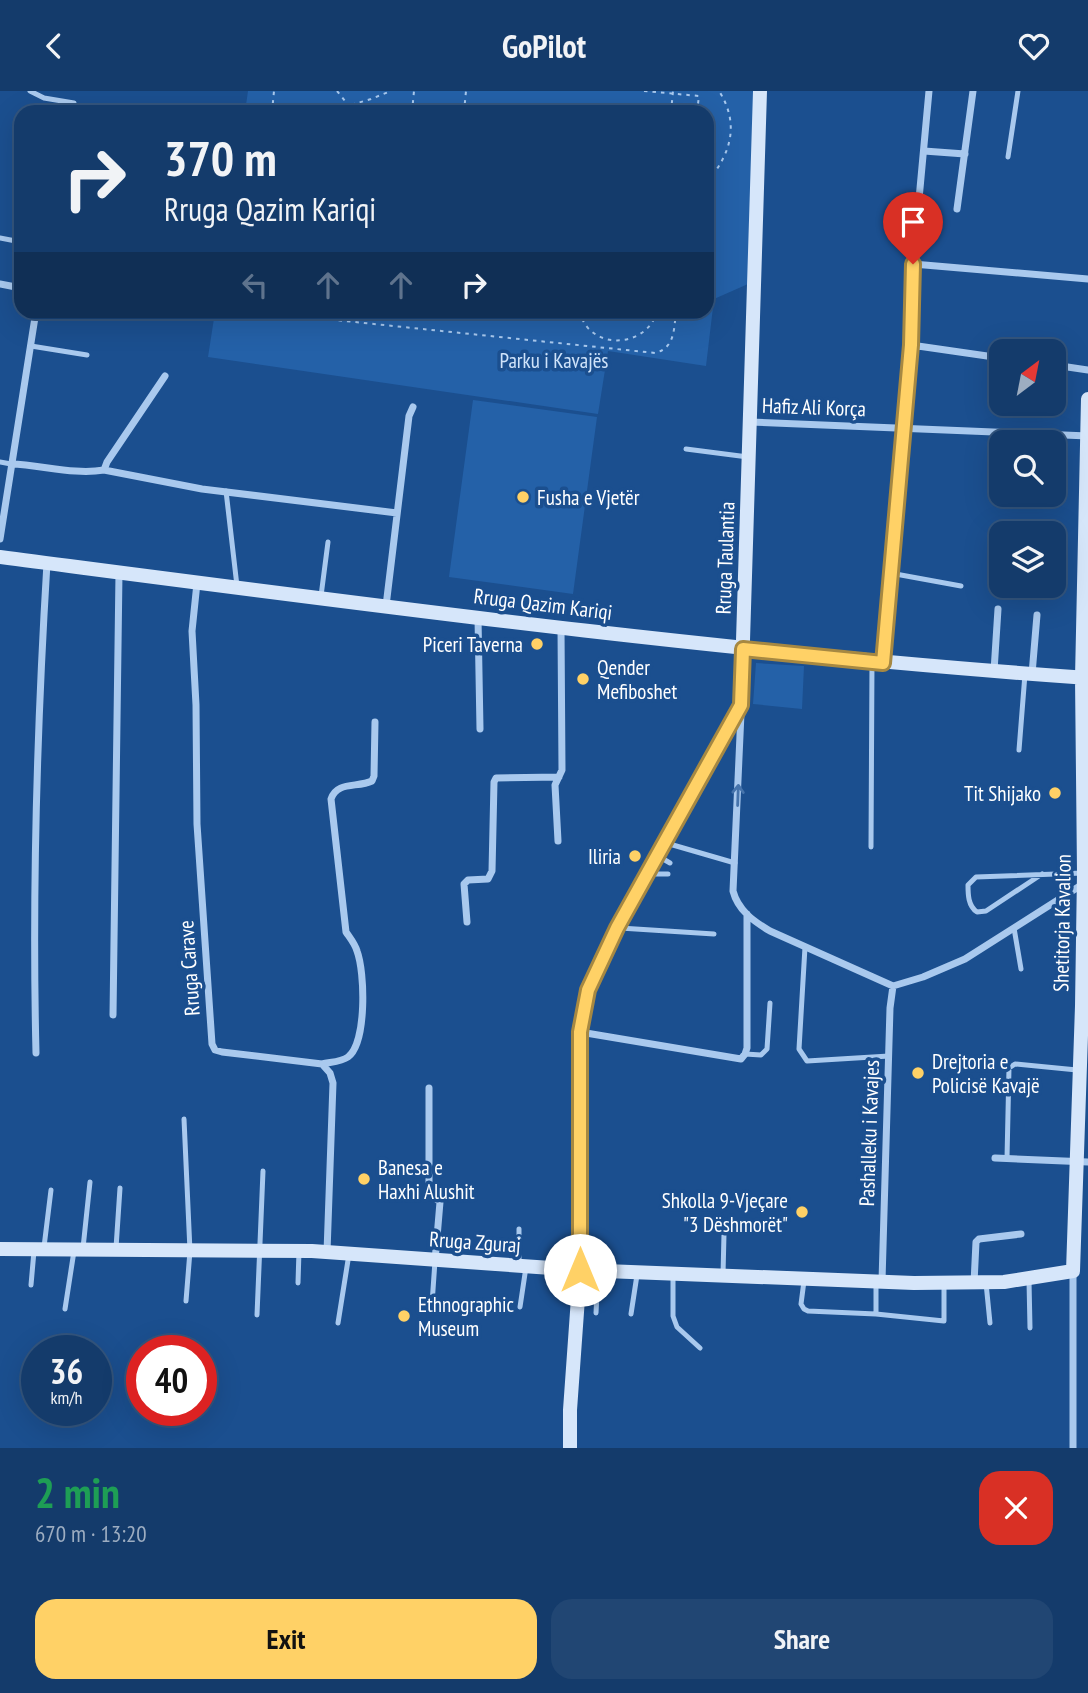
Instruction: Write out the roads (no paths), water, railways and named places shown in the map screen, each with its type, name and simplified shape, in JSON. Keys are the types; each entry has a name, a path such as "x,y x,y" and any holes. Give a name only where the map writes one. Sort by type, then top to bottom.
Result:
{"street":[{"name":"Rruga Taulantia","path":"570,1448 570,1410 580,1270 580,1032 588,990 617,928 648,874 665,854 741,705 760,91"},
{"path":"877,662 890,573 911,345 913,264 929,91"},
{"path":"957,208 973,91"},
{"path":"924,151 965,154"},
{"path":"913,264 1088,279"},
{"path":"0,539 35,319"},
{"path":"911,345 989,356"},
{"path":"1066,367 1088,370"},
{"path":"104,470 165,376"},
{"name":"Shetitorja Kavalion","path":"1073,1448 1073,1271 1083,1162 1085,1027 1088,399"},
{"path":"386,607 409,416 413,407"},
{"name":"Hafiz Ali Korça","path":"749,422 1088,435"},
{"path":"11,464 36,464 91,472 104,470 202,489 397,513"},
{"name":"Rruga Qazim Kariqi","path":"0,557 238,589 743,649 1085,678"},
{"path":"36,1053 33,917 47,563"},
{"path":"113,1015 119,573"},
{"name":"Rruga Carave","path":"197,583 192,631 197,824 212,1044 222,1052 322,1064"},
{"path":"994,672 998,609"},
{"path":"1029,674 1037,615"},
{"path":"478,618 480,729"},
{"path":"558,841 555,785 562,771 561,628"},
{"path":"741,705 733,891 736,903 770,931 893,986 923,977 965,959 1085,879"},
{"path":"322,1064 340,1061 356,1048 363,1005 362,975 357,950 346,932 331,799 340,787 372,781 375,722"},
{"path":"467,922 464,884 468,880 488,879 492,871 496,778 559,777"},
{"path":"580,1032 740,1059 747,1048 747,914"},
{"name":"Pashalleku i Kavajes","path":"879,1281 890,994 893,986"},
{"path":"322,1064 330,1073 333,1083 327,1252"},
{"path":"429,1088 429,1190 440,1202 435,1261"},
{"path":"995,1158 1083,1162"},
{"path":"980,1283 976,1242 979,1239 1021,1234"},
{"name":"Rruga Zguraj","path":"0,1249 327,1252 580,1270 944,1283 980,1283 1073,1271"}],"lane":[{"path":"30,91 44,98 74,105"},
{"path":"1008,157 1018,91"},
{"path":"31,346 87,355"},
{"path":"686,449 748,457"},
{"path":"0,462 11,464"},
{"path":"226,491 238,589"},
{"path":"321,599 328,543"},
{"path":"890,573 961,586"},
{"path":"871,847 877,662"},
{"path":"1019,750 1029,674"},
{"path":"665,854 735,863"},
{"path":"648,874 668,874"},
{"path":"1042,874 986,911 977,912 972,909 968,884 976,877 1042,874 1085,879"},
{"path":"617,928 714,935"},
{"path":"1014,928 1021,969"},
{"path":"805,947 799,1049 801,1055 807,1061 889,1056"},
{"path":"745,1054 761,1055 767,1049 770,1003"},
{"path":"1007,1159 1009,1068 1015,1064 1083,1060"},
{"path":"184,1119 190,1251 186,1301"},
{"path":"257,1315 263,1171"},
{"path":"65,1310 90,1182"},
{"path":"116,1251 120,1188"},
{"path":"31,1285 51,1190"},
{"path":"519,1229 522,1266 520,1307"},
{"path":"723,1275 724,1234"},
{"path":"298,1283 299,1251"},
{"path":"338,1323 349,1254"},
{"path":"432,1304 435,1261"},
{"path":"596,1313 598,1270"},
{"path":"631,1314 638,1272"},
{"path":"673,1273 673,1316 677,1327 700,1348"},
{"path":"804,1278 802,1304 808,1311 944,1321 944,1283"},
{"path":"1029,1278 1030,1328"},
{"path":"876,1314 879,1281"},
{"path":"980,1283 990,1324"}],"place":[{"name":"Fusha e Vjetër","path":"523,497"},
{"name":"Piceri Taverna","path":"537,644"},
{"name":"Qender Mefiboshet","path":"583,679"},
{"name":"Tit Shijako","path":"1055,793"},
{"name":"Iliria","path":"635,856"},
{"name":"Drejtoria e Policisë Kavajë","path":"918,1073"},
{"name":"Banesa e Haxhi Alushit","path":"364,1179"},
{"name":"Shkolla 9-Vjeçare \"3 Dëshmorët\"","path":"802,1212"},
{"name":"Ethnographic Museum","path":"404,1316"}],"park label":[{"name":"Parku i Kavajës","path":"554,360"}]}
